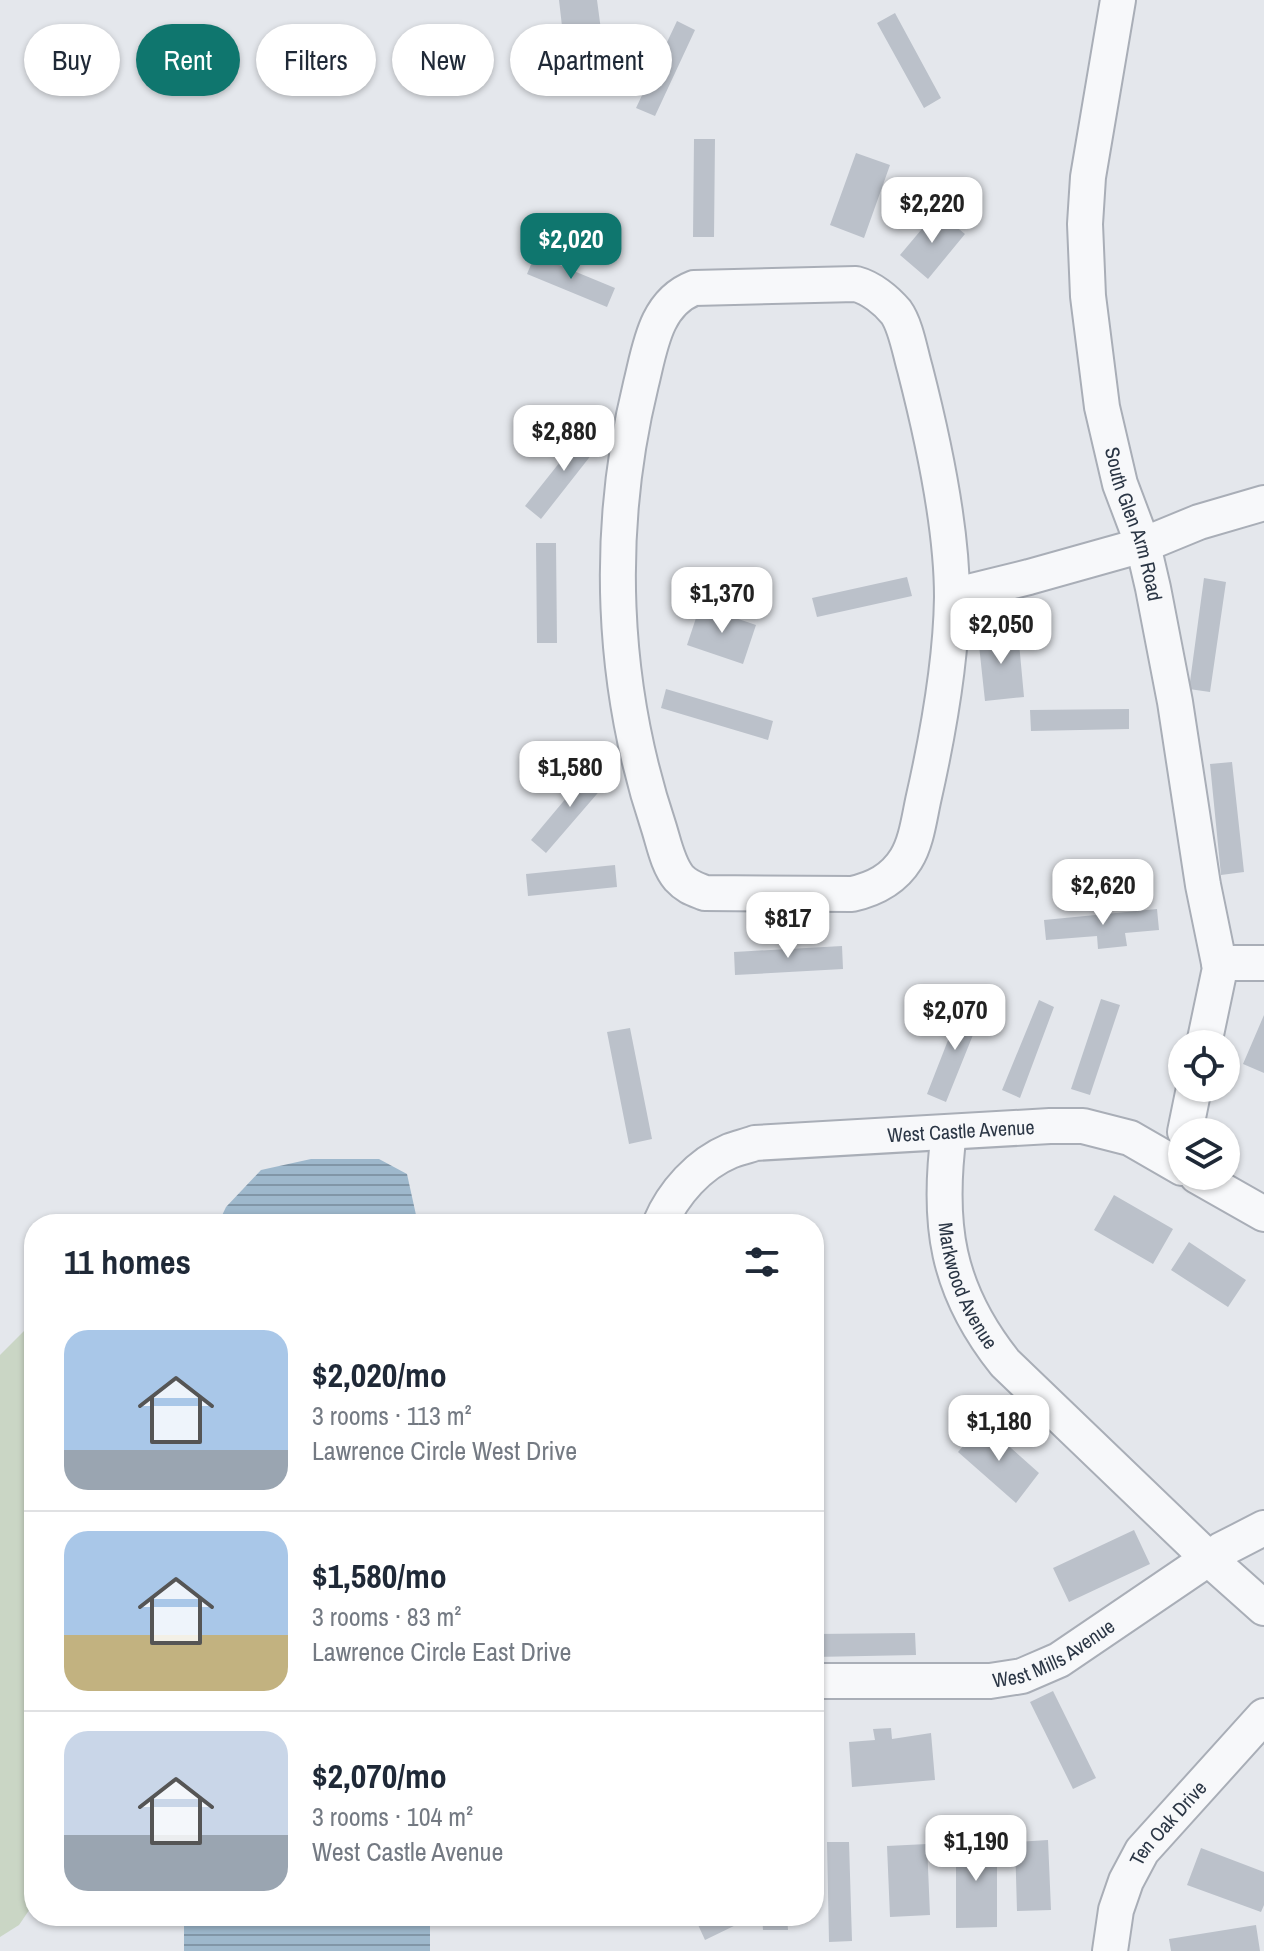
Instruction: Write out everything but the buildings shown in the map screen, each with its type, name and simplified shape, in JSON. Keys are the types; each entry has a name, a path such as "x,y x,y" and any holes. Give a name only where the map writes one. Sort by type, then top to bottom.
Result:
{"street":[{"name":"South Glen Arm Road","path":"1118,0 1088,177 1085,256 1092,343 1102,407 1123,494 1143,545 1175,702 1203,885 1219,963 1207,1030"},
{"path":"856,284 872,291 897,313 912,358 932,446 945,520 952,596 935,741 911,850 887,880 870,890 852,894 705,893 680,879 667,852 645,783 629,712 621,653 618,536 629,437 645,366 660,316 682,292 694,288 856,284"},
{"path":"952,596 1143,545 1199,522 1264,503"},
{"path":"1219,963 1264,963"},
{"name":"West Castle Avenue","path":"665,1214 675,1196 696,1173 733,1149 777,1140 1083,1126 1130,1138 1168,1156"},
{"name":"Markwood Avenue","path":"949,1132 943,1201 947,1244 965,1301 979,1327 1005,1363 1264,1608"},
{"name":"West Castle Avenue","path":"1226,1190 1264,1214"},
{"name":"West Mills Avenue","path":"824,1681 990,1681 1022,1676 1059,1660 1209,1559 1264,1528"},
{"name":"Ten Oak Drive","path":"1110,1951 1121,1893 1142,1851 1264,1716"}],"green space":[{"path":"24,1331 24,1918 19,1925 0,1937 0,1355"}],"water":[{"path":"311,1159 379,1159 407,1174 416,1214 223,1214 261,1170"},
{"path":"184,1926 430,1926 430,1951 184,1951"}]}
